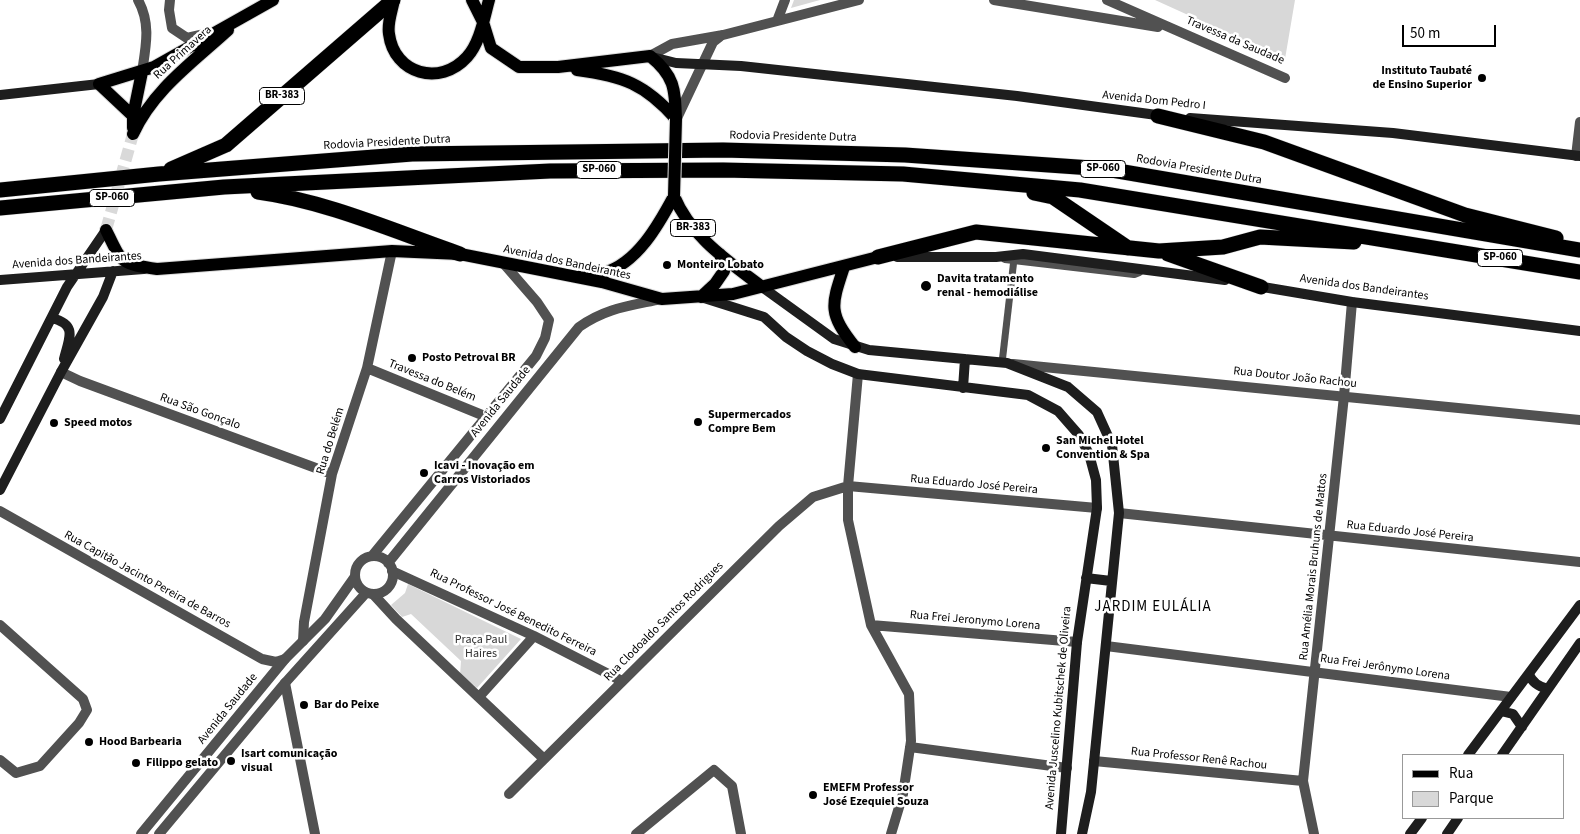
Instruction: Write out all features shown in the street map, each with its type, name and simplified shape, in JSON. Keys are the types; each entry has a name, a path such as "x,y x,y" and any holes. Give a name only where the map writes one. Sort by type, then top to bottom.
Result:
{"highway":[{"name":"BR-383","path":"159,174 226,145 393,0"},
{"path":"1158,116 1264,142 1465,215 1549,235 1580,249"},
{"name":"Rodovia Presidente Dutra","path":"0,190 159,174 412,154 723,150 905,155 1106,169 1580,249"},
{"name":"SP-060","path":"0,208 224,187 550,170 723,170 903,174 1080,190 1580,272"},
{"path":"974,179 1053,197 1128,249"},
{"path":"224,187 278,195 323,207 460,254"},
{"path":"878,257 976,232 1159,251 1223,247 1260,237 1421,245"},
{"path":"1159,251 1261,287"}],"main road":[{"name":"Rua Primavera","path":"99,84 154,67 212,32 239,20 273,0"},
{"path":"393,0 388,25 392,47 399,59 409,67 426,75 453,69 468,57 484,22 489,0"},
{"path":"472,0 484,22 491,48 519,66 558,67 610,74 644,88 676,119"},
{"name":"Rua Primavera","path":"133,116 133,134 148,107 166,85 239,20"},
{"path":"558,67 650,56 666,70 674,87 676,119 674,196 657,226 636,252 621,264 603,272 563,275"},
{"name":"Avenida Dom Pedro I","path":"650,56 676,63 725,65 1016,96 1158,116 1393,133 1578,156"},
{"path":"133,116 142,72"},
{"path":"0,95 99,84 133,116"},
{"name":"BR-383","path":"674,196 691,226 720,254 724,271 715,284 701,297"},
{"path":"1,415 75,274 106,230"},
{"name":"Avenida dos Bandeirantes","path":"106,230 121,260 129,265 157,269"},
{"name":"Avenida dos Bandeirantes","path":"0,280 392,251 460,254 602,282 662,299 733,294 878,257 996,257 1023,254 1216,278 1352,302 1580,331"},
{"path":"720,254 834,339 869,350 1005,363 1068,387 1097,412 1112,445 1119,513 1091,792 1082,834"},
{"path":"844,266 834,299 834,316 840,328 855,346"},
{"path":"0,490 61,372 103,297 113,271"},
{"name":"Avenida Juscelino Kubitschek de Oliveira","path":"701,297 749,310 764,317 786,337 807,351 832,364 858,374 1028,395 1058,411 1079,434 1089,454 1096,480 1097,508 1077,642 1061,834"},
{"path":"52,318 63,321 69,326 70,332 61,372"},
{"path":"963,388 965,359"},
{"path":"1086,578 1111,581"},
{"path":"1469,754 1580,605"},
{"path":"1503,754 1580,643"},
{"path":"1529,674 1530,680 1548,689"},
{"path":"1501,712 1512,714 1522,727"},
{"path":"1410,834 1421,819"},
{"path":"1447,834 1457,819"}],"street":[{"path":"138,0 146,13 147,42 142,72"},
{"path":"170,0 169,10 172,28 187,38 212,32"},
{"path":"777,22 785,0"},
{"path":"650,56 672,44 723,35 859,0"},
{"name":"Travessa da Saudade","path":"994,0 1173,29"},
{"name":"Travessa da Saudade","path":"1107,0 1285,78"},
{"path":"676,119 714,42 723,35"},
{"path":"1578,156 1580,122"},
{"name":"Rua do Belém","path":"303,641 304,622 332,474 367,368 392,251"},
{"name":"Avenida dos Bandeirantes","path":"996,257 1134,273 1145,269"},
{"name":"Avenida Saudade","path":"141,834 285,659 325,619 354,578 357,566 361,561 372,556 536,356 545,338 549,320 537,302 504,264"},
{"name":"Avenida Saudade","path":"159,834 285,683 370,594 379,594 388,587 391,582 390,567 579,327 596,315 610,309 662,299"},
{"name":"Rua Amélia Morais Bruhuns de Mattos","path":"1314,834 1303,782 1316,672 1352,302"},
{"name":"Rua Doutor João Rachou","path":"1005,363 1580,420"},
{"name":"Travessa do Belém","path":"367,368 487,417"},
{"name":"Rua São Gonçalo","path":"61,372 80,381 332,474"},
{"path":"858,374 848,486 848,520 871,625 909,694 910,747 903,794 891,834"},
{"name":"Rua Eduardo José Pereira","path":"848,486 1097,508"},
{"name":"Rua Clodoaldo Santos Rodrigues","path":"509,794 779,526 813,497 848,486"},
{"name":"Rua Capitão Jacinto Pereira de Barros","path":"0,511 262,659 276,662 285,659"},
{"name":"Rua Eduardo José Pereira","path":"1119,513 1580,562"},
{"path":"372,556 379,557 390,567"},
{"name":"Rua Professor José Benedito Ferreira","path":"390,567 534,636 622,681"},
{"path":"354,578 357,584 370,594 544,758"},
{"path":"0,625 83,699 87,710 80,723 40,766 16,773 0,760"},
{"name":"Rua Frei Jeronymo Lorena","path":"871,625 1077,642"},
{"path":"479,697 534,636"},
{"name":"Rua Frei Jerônymo Lorena","path":"1106,646 1511,697"},
{"path":"285,683 315,834"},
{"path":"910,747 1067,768"},
{"name":"Rua Professor Renê Rachou","path":"1094,761 1303,782"},
{"path":"636,834 714,770 732,786 741,834"}],"lane":[{"path":"1005,363 1014,259"}],"green space":[{"path":"794,0 820,0 791,8"},
{"path":"1155,0 1295,0 1285,59"},
{"name":"Praça Paul Haires","path":"408,584 521,639 477,688 460,675 461,661 411,614 402,617 391,605 405,593"}],"tunnel":[{"path":"106,230 133,134"}],"place":[{"name":"Instituto Taubaté de Ensino Superior","path":"1482,78"},
{"name":"Monteiro Lobato","path":"667,265"},
{"name":"Davita tratamento renal - hemodiálise","path":"926,286"},
{"name":"Posto Petroval BR","path":"412,358"},
{"name":"Supermercados Compre Bem","path":"698,422"},
{"name":"Speed motos","path":"54,423"},
{"name":"San Michel Hotel Convention & Spa","path":"1046,448"},
{"name":"Icavi - Inovação em Carros Vistoriados","path":"424,473"},
{"name":"Bar do Peixe","path":"304,705"},
{"name":"Hood Barbearia","path":"89,742"},
{"name":"Isart comunicação visual","path":"231,761"},
{"name":"Filippo gelato","path":"136,763"},
{"name":"EMEFM Professor José Ezequiel Souza","path":"813,795"}],"district":[{"name":"JARDIM EULÁLIA","path":"1153,608"}]}
